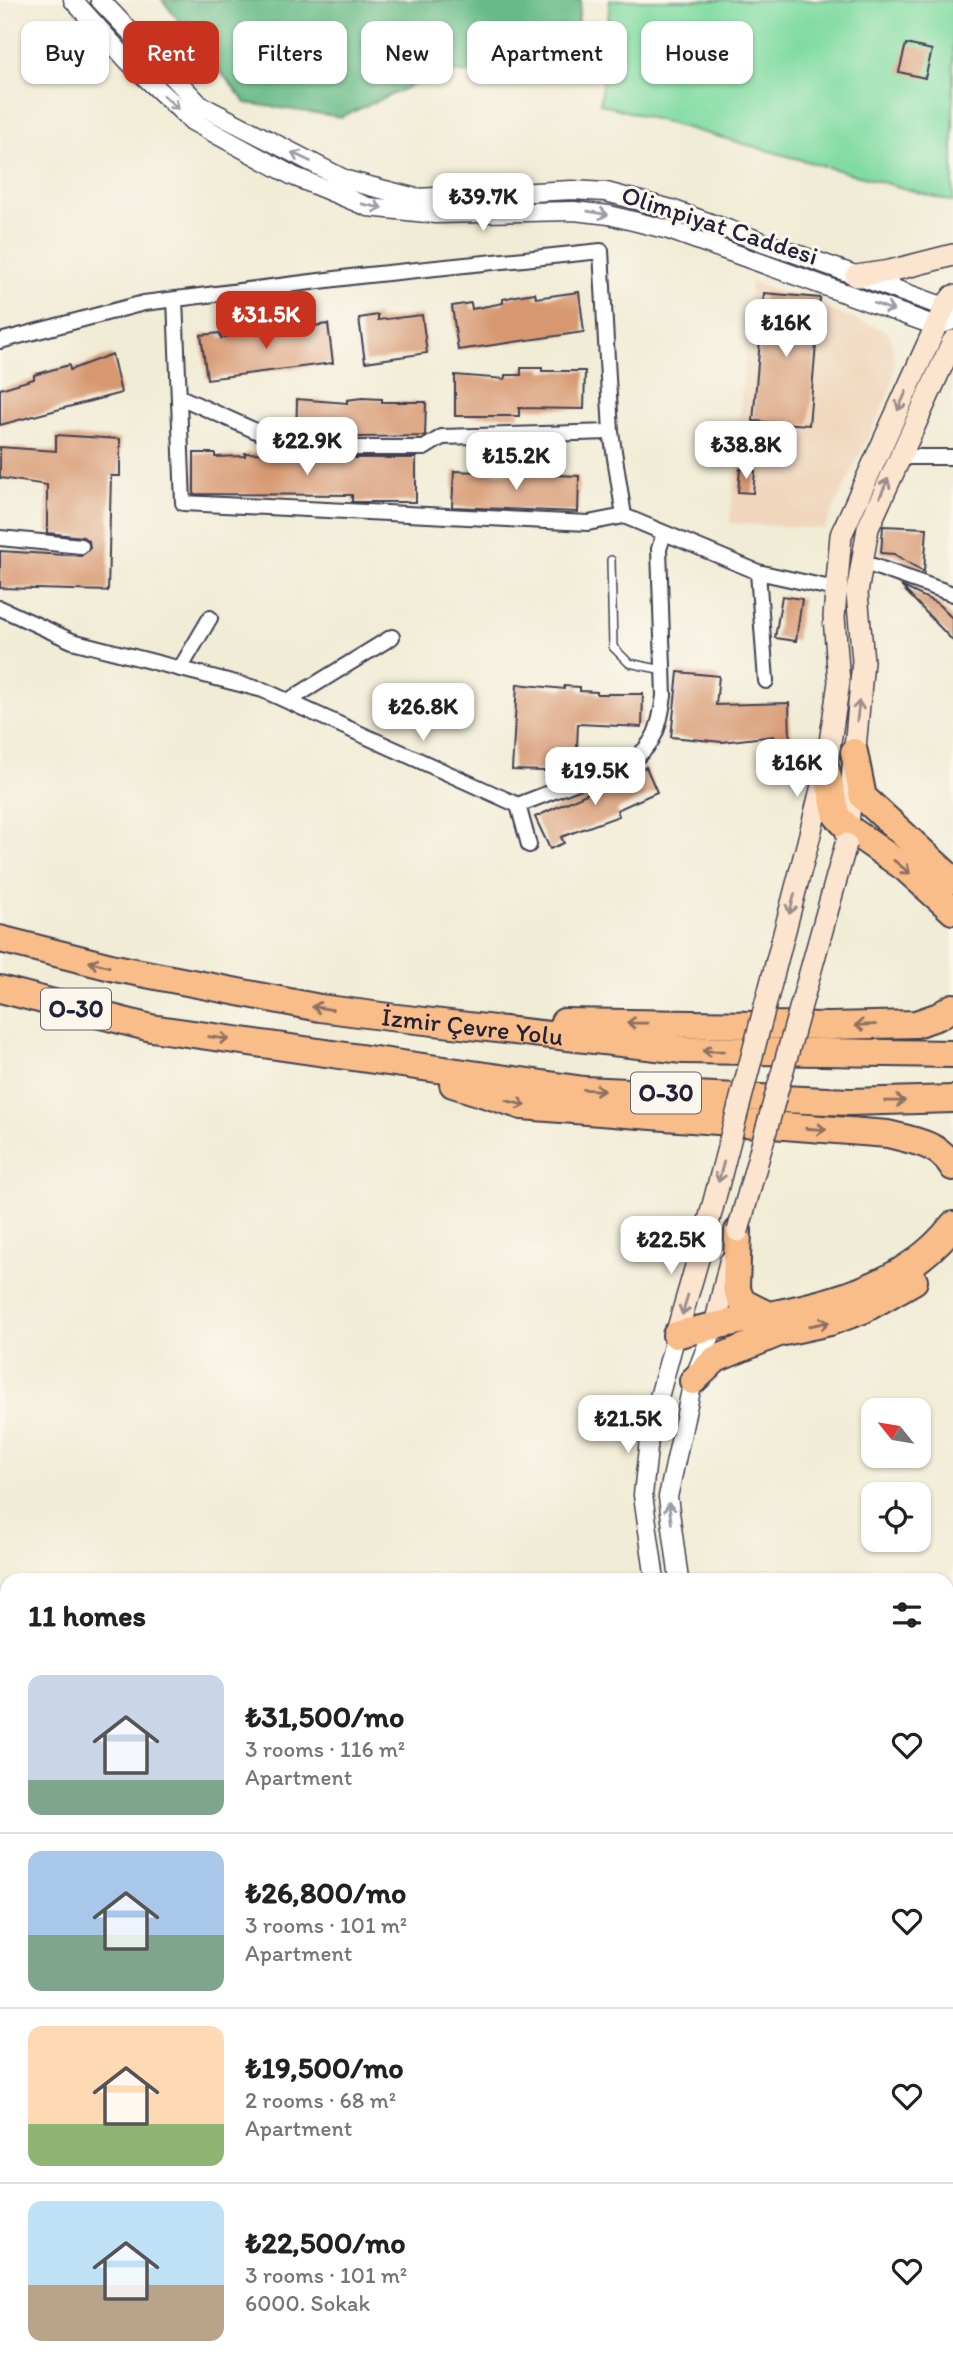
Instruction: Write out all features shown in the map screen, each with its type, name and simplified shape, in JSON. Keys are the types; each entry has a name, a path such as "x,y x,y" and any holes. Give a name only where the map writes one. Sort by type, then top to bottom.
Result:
{"highway":[{"path":"854,752 863,797 953,880"},
{"path":"826,769 845,824 905,868 953,911"},
{"path":"809,838 880,814"},
{"name":"İzmir Çevre Yolu","path":"0,939 114,968 320,1008 389,1017 683,1050 953,1054"},
{"name":"İzmir Çevre Yolu","path":"0,989 151,1028 584,1090 850,1102 953,1099"},
{"path":"389,1017 829,1026 916,1024 939,1016 953,1007"},
{"path":"381,1061 522,1106 888,1134 925,1143 949,1160 953,1167"},
{"path":"692,1381 716,1359 774,1324 889,1277 918,1259 943,1238 953,1225"},
{"path":"738,1231 736,1287 742,1302 774,1324"},
{"path":"676,1335 712,1334 774,1324 830,1322 863,1310 916,1279 953,1250"}],"main road":[{"path":"856,276 890,271 953,255"},
{"path":"676,1335 826,769 839,682 834,617 841,534 948,312"},
{"path":"712,1334 845,824 863,661 857,593 868,528 885,485 953,341"}],"street":[{"name":"Olimpiyat Caddesi","path":"73,0 129,62 192,121 293,176 368,207 436,214 581,211 609,215 948,312"},
{"name":"Olimpiyat Caddesi","path":"100,0 200,105 346,180 416,198 572,190 606,192 671,209 948,312"},
{"path":"0,341 144,303 601,251 611,432 624,516"},
{"path":"175,299 183,503 588,523 624,516 758,572 835,589"},
{"path":"180,397 294,448 424,448 442,437 611,432"},
{"path":"900,457 953,457"},
{"path":"0,608 72,641 263,690 518,805 631,761 646,751 661,718 663,670 659,549 664,534"},
{"path":"0,538 81,546"},
{"path":"862,562 953,594"},
{"path":"758,572 766,681"},
{"path":"180,669 210,618"},
{"path":"288,701 392,637"},
{"path":"518,805 530,845"},
{"path":"678,1573 668,1496 692,1381 712,1334"},
{"path":"654,1573 643,1494 650,1430 676,1335"}],"lane":[{"path":"611,560 613,647 629,663 663,670"}],"shaded area":[{"path":"751,281 889,332 895,361 891,390 824,529 730,523"}],"green space":[{"path":"162,0 581,0 578,21 467,21 467,73 453,72 453,21 361,21 361,84 416,84 341,117 246,103 219,70 219,21 179,21"},
{"path":"610,0 953,0 953,202 600,104 602,84 627,84 627,21 608,21"}],"building":[{"path":"906,44 932,50 925,78 899,72"},
{"path":"579,292 584,332 458,350 452,306 471,303 472,309 503,303 503,299 516,296 535,293 536,298"},
{"path":"764,293 820,298 809,425 753,421"},
{"path":"378,315 378,320 422,315 427,353 365,362 359,318"},
{"path":"284,324 285,330 328,324 333,363 207,379 201,335 220,333 221,338"},
{"path":"112,354 121,393 0,425 0,389 34,379 34,375 69,365 70,370"},
{"path":"521,368 585,371 584,409 519,408 519,416 455,416 455,375 505,379 505,375 521,375"},
{"path":"297,399 347,403 347,400 382,399 382,402 426,402 425,436 296,438"},
{"path":"56,435 120,439 120,476 111,476 108,591 0,588 0,551 81,556 90,548 89,541 83,537 47,533 47,485 0,478 0,447 56,451"},
{"path":"194,453 215,453 215,457 245,456 245,453 283,454 294,458 416,458 416,502 352,502 352,495 194,494"},
{"path":"740,469 755,471 753,493 738,492"},
{"path":"454,471 579,476 578,512 452,507"},
{"path":"883,526 927,528 924,572 894,554 881,553"},
{"path":"901,586 937,603 953,619 953,641"},
{"path":"782,596 802,599 796,641 775,638"},
{"path":"678,672 719,676 716,705 789,703 790,740 774,741 774,736 722,742 671,737"},
{"path":"517,684 564,689 564,686 580,687 580,691 597,694 643,694 642,727 578,724 576,772 512,770"},
{"path":"646,767 657,792 617,810 619,816 561,837 564,843 550,849 535,817"}]}
